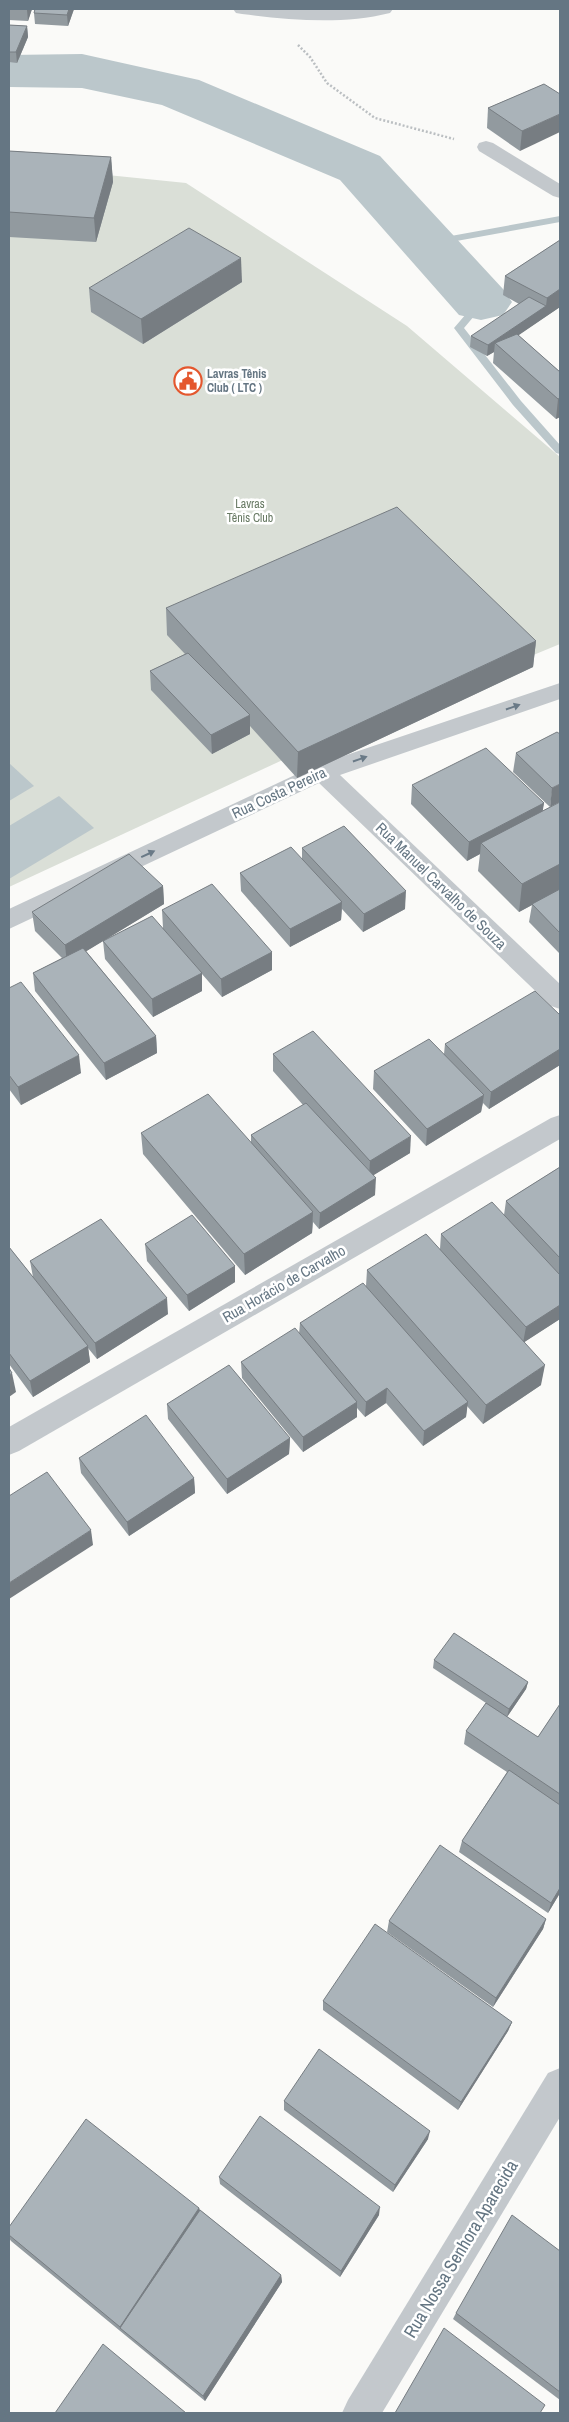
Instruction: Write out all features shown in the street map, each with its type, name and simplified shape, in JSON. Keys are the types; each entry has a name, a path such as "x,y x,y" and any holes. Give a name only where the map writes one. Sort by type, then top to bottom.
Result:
{"street":[{"path":"242,9 276,14 346,15 384,9"},
{"path":"486,147 560,192"},
{"name":"Rua Costa Pereira","path":"9,920 322,772 560,690"},
{"name":"Rua Manuel Carvalho de Souza","path":"322,772 560,999"},
{"name":"Rua Horácio de Carvalho","path":"9,1442 560,1126"},
{"name":"Rua Nossa Senhora Aparecida","path":"361,2413 560,2085"}],"path":[{"path":"276,14 291,38 310,57 328,84 375,118 486,147"}],"green space":[{"name":"Lavras Tênis Club","path":"9,165 186,183 407,326 560,457 560,644 302,751 9,887"}],"shaded area":[{"path":"9,763 34,786 9,801"},
{"path":"59,796 94,828 9,879 9,826"}],"building":[{"path":"35,9 69,9 67,15 34,13"},
{"path":"9,25 27,26 16,52 9,52"},
{"path":"544,84 560,94 560,114 522,131 488,108"},
{"path":"9,151 111,157 94,218 9,212"},
{"path":"189,228 241,258 141,319 89,288"},
{"path":"560,240 560,289 547,298 505,276"},
{"path":"529,297 546,306 488,345 471,336"},
{"path":"517,334 560,372 560,398 558,399 495,343"},
{"path":"397,507 536,641 298,752 166,608"},
{"path":"188,653 250,715 211,735 150,671"},
{"path":"557,732 560,734 560,784 552,788 516,753"},
{"path":"486,748 544,803 469,842 412,785"},
{"path":"560,802 560,864 522,884 481,843"},
{"path":"344,826 406,891 364,914 302,848"},
{"path":"291,847 342,902 290,929 240,873"},
{"path":"129,854 163,886 65,945 32,912"},
{"path":"212,884 272,952 221,979 162,910"},
{"path":"560,889 560,933 532,904"},
{"path":"152,916 202,973 152,999 103,941"},
{"path":"83,948 156,1036 104,1063 33,973"},
{"path":"21,982 79,1055 18,1087 9,1075 9,988"},
{"path":"535,991 560,1015 560,1049 491,1092 445,1044"},
{"path":"313,1031 411,1136 370,1161 273,1054"},
{"path":"429,1039 484,1095 427,1129 374,1071"},
{"path":"208,1094 313,1212 244,1254 141,1133"},
{"path":"306,1103 376,1178 320,1213 251,1135"},
{"path":"560,1167 560,1258 506,1201"},
{"path":"492,1202 560,1275 560,1305 526,1327 441,1234"},
{"path":"192,1215 235,1266 187,1295 145,1244"},
{"path":"101,1219 167,1298 95,1343 30,1261"},
{"path":"426,1234 545,1365 486,1405 367,1270"},
{"path":"9,1247 88,1346 30,1381 9,1353"},
{"path":"363,1283 468,1402 424,1431 387,1388 366,1402 300,1323"},
{"path":"295,1328 357,1402 303,1437 241,1362"},
{"path":"229,1365 290,1438 227,1479 167,1404"},
{"path":"146,1415 194,1478 127,1522 79,1458"},
{"path":"47,1472 91,1530 9,1583 9,1496"},
{"path":"454,1633 528,1682 509,1709 434,1660"},
{"path":"486,1703 538,1737 560,1704 560,1794 466,1731"},
{"path":"509,1770 560,1805 560,1888 551,1903 462,1841"},
{"path":"440,1845 546,1919 496,1998 389,1921"},
{"path":"375,1924 512,2022 461,2102 323,2001"},
{"path":"319,2049 430,2131 395,2185 284,2101"},
{"path":"260,2116 380,2207 341,2271 219,2177"},
{"path":"86,2119 199,2208 120,2327 9,2235 9,2227"},
{"path":"200,2210 281,2275 203,2396 120,2328"},
{"path":"512,2215 560,2251 560,2392 456,2313"},
{"path":"444,2328 545,2405 540,2413 395,2413"},
{"path":"103,2344 186,2413 55,2413"}],"waterway":[{"path":"9,71 82,71 179,92 360,168 481,302"},
{"path":"429,243 560,219"},
{"path":"481,302 459,328 517,403 560,451"}],"place":[{"name":"Lavras Tênis Club ( LTC )","path":"188,381"}]}
